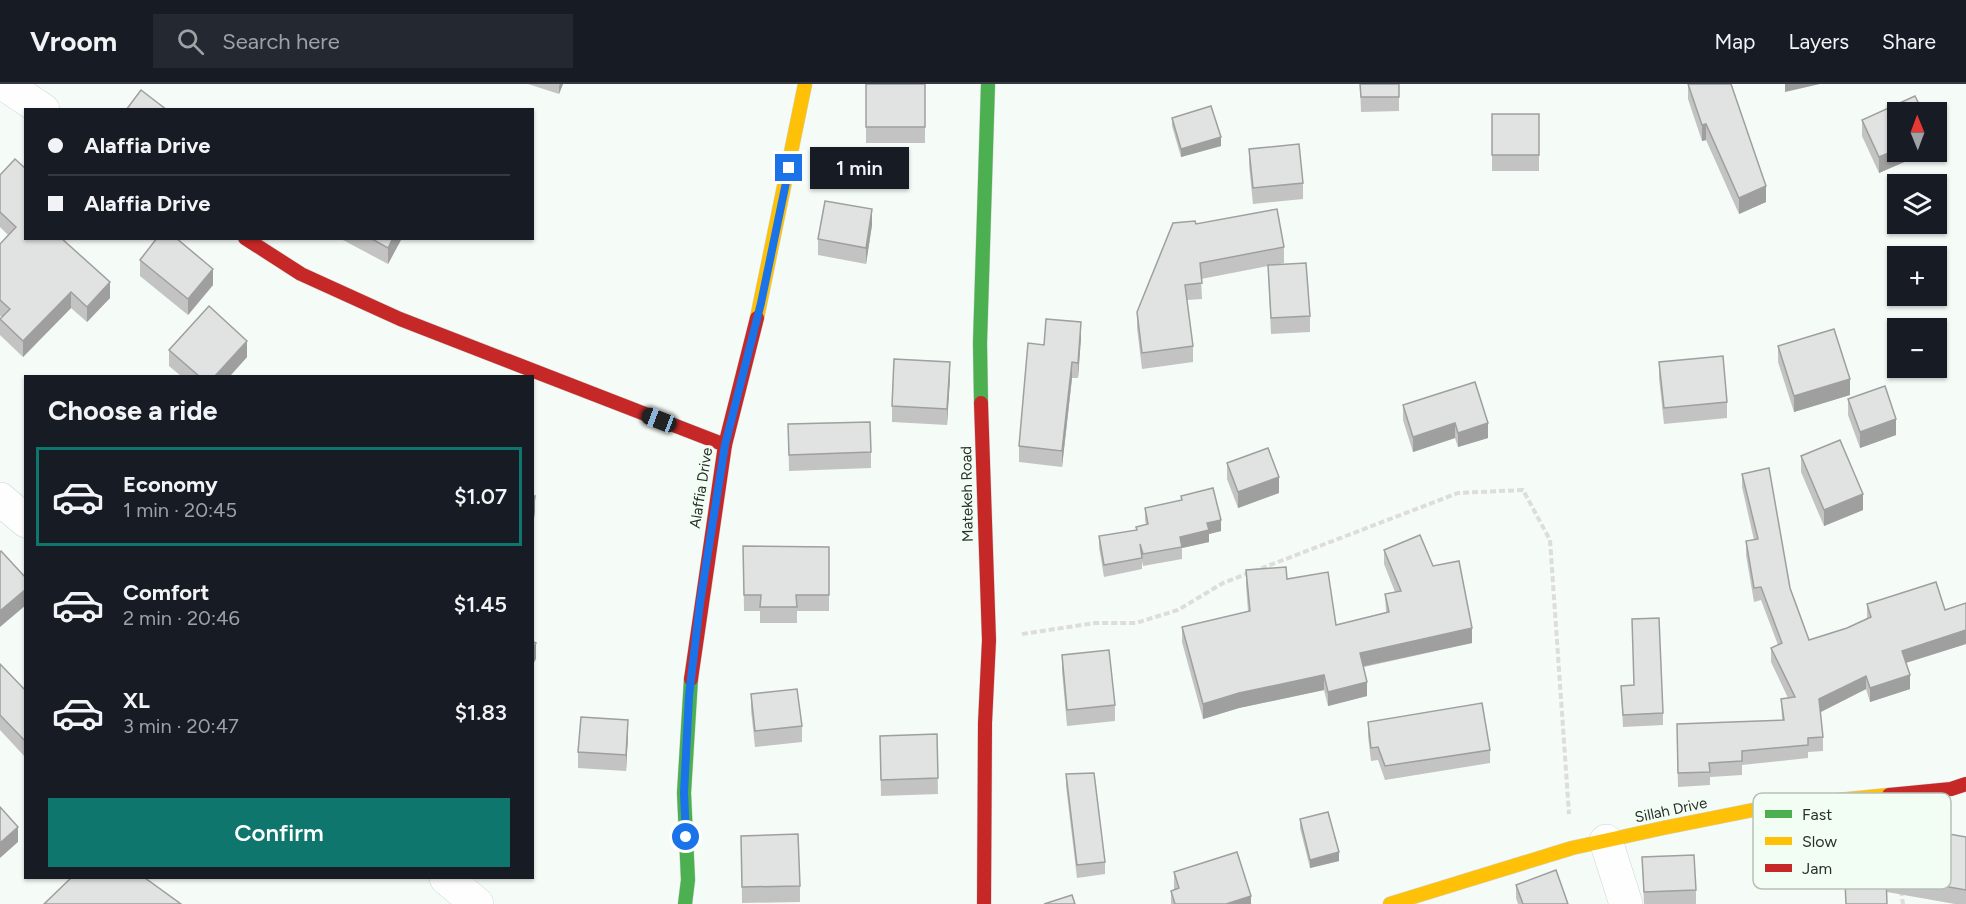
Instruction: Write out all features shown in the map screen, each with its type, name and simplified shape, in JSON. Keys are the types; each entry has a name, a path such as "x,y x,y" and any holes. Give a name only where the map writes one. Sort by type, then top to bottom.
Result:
{"street":[{"path":"4,84 40,108"},
{"name":"Alaffia Drive","path":"685,904 688,880 684,793 689,696 700,603 725,445 761,303 805,84"},
{"name":"Matekeh Road","path":"984,904 985,723 989,640 984,540 980,343 988,84"},
{"path":"248,240 301,274 400,320 725,445"},
{"path":"0,499 24,519"},
{"name":"Sillah Drive","path":"1909,793 1950,789 1966,784"},
{"name":"Sillah Drive","path":"1390,904 1572,848 1753,810"},
{"path":"1606,841 1626,904"},
{"path":"447,879 477,904"}],"path":[{"path":"989,640 1095,623 1136,623 1178,610 1223,583 1458,493 1523,490 1550,540 1572,848"},
{"path":"1901,889 1903,904"}],"building":[{"path":"866,84 925,84 925,127 866,127"},
{"path":"1360,84 1399,84 1399,97 1361,97"},
{"path":"1688,84 1731,84 1766,186 1739,198 1706,124 1702,125"},
{"path":"141,90 164,108 128,108"},
{"path":"1915,96 1918,102 1902,102"},
{"path":"1211,106 1221,137 1181,149 1172,118"},
{"path":"1887,109 1887,154 1879,157 1862,120"},
{"path":"1492,114 1539,114 1539,155 1492,155"},
{"path":"1299,144 1303,183 1253,188 1249,149"},
{"path":"15,159 24,167 24,240 63,240 110,282 87,307 71,292 23,341 0,319 10,309 0,300 0,244 16,227 0,212 0,175"},
{"path":"825,201 872,209 866,248 818,239"},
{"path":"1277,209 1284,247 1200,263 1202,283 1185,285 1193,346 1142,353 1137,312 1173,223 1195,221 1196,224"},
{"path":"155,240 178,240 213,269 188,299 140,260"},
{"path":"374,240 392,240 388,248"},
{"path":"1306,263 1310,316 1271,318 1268,265"},
{"path":"209,306 247,341 216,375 198,375 169,350"},
{"path":"1046,319 1081,322 1078,363 1072,362 1062,451 1019,446 1028,343 1044,345"},
{"path":"1834,329 1850,379 1794,396 1778,346"},
{"path":"1723,356 1727,402 1664,408 1659,362"},
{"path":"894,359 950,362 947,409 892,406"},
{"path":"1475,382 1488,423 1458,433 1455,423 1413,437 1403,405"},
{"path":"1885,386 1896,419 1860,432 1848,399"},
{"path":"870,422 871,452 789,455 788,424"},
{"path":"1840,440 1863,494 1824,510 1801,456"},
{"path":"1268,448 1279,477 1238,492 1227,463"},
{"path":"1769,468 1790,588 1809,640 1847,628 1871,617 1867,604 1936,582 1945,610 1966,603 1966,630 1902,651 1910,675 1870,688 1866,676 1819,699 1823,737 1808,738 1808,745 1742,751 1742,761 1709,763 1710,772 1678,773 1677,724 1784,720 1781,699 1795,697 1771,648 1782,643 1761,587 1754,588 1746,541 1758,539 1742,474"},
{"path":"1213,488 1221,520 1207,523 1209,530 1180,537 1182,547 1143,554 1140,544 1142,558 1104,565 1099,536 1137,530 1136,527 1148,524 1145,508 1182,500 1181,496"},
{"path":"1420,535 1433,566 1459,561 1472,628 1360,653 1367,682 1328,692 1324,675 1239,693 1203,704 1182,627 1250,611 1246,570 1286,567 1287,579 1328,572 1336,625 1389,612 1385,594 1401,591 1384,550"},
{"path":"743,546 829,547 829,595 796,595 797,607 760,607 761,595 744,595"},
{"path":"0,552 24,576 24,591 0,611"},
{"path":"1659,618 1663,713 1623,715 1621,686 1634,685 1632,619"},
{"path":"1109,650 1115,705 1067,710 1062,655"},
{"path":"0,664 24,689 24,740 0,715"},
{"path":"797,689 802,726 755,731 751,694"},
{"path":"1482,703 1490,750 1385,766 1378,747 1371,748 1368,722"},
{"path":"581,717 628,720 626,755 578,752"},
{"path":"937,734 938,778 881,780 880,736"},
{"path":"1094,773 1105,862 1077,865 1066,774"},
{"path":"0,807 18,827 0,843"},
{"path":"1328,812 1339,852 1310,860 1300,819"},
{"path":"798,834 800,886 742,887 741,836"},
{"path":"1951,834 1966,837 1966,890 1951,887"},
{"path":"1237,852 1251,896 1226,904 1175,904 1171,891 1179,888 1174,872"},
{"path":"1694,855 1696,890 1644,892 1642,857"},
{"path":"1556,870 1568,904 1523,904 1516,885"},
{"path":"70,879 146,879 181,904 44,904"},
{"path":"1845,889 1886,889 1887,904 1846,904"},
{"path":"1072,895 1075,904 1044,904"}],"traffic: fast":[{"path":"981,403 980,343 988,84"},
{"path":"685,904 688,880 684,793 691,679"}],"traffic: slow":[{"path":"757,318 805,84"},
{"path":"1390,904 1572,848 1753,810"}],"traffic: jam":[{"path":"248,240 301,274 400,319 725,445"},
{"path":"691,679 725,445 757,318"},
{"path":"981,403 989,640 985,723 984,904"},
{"path":"1910,793 1951,789 1966,784"}],"route":[{"path":"686,837 684,793 689,696 700,603 725,445 761,303 789,168"}]}
